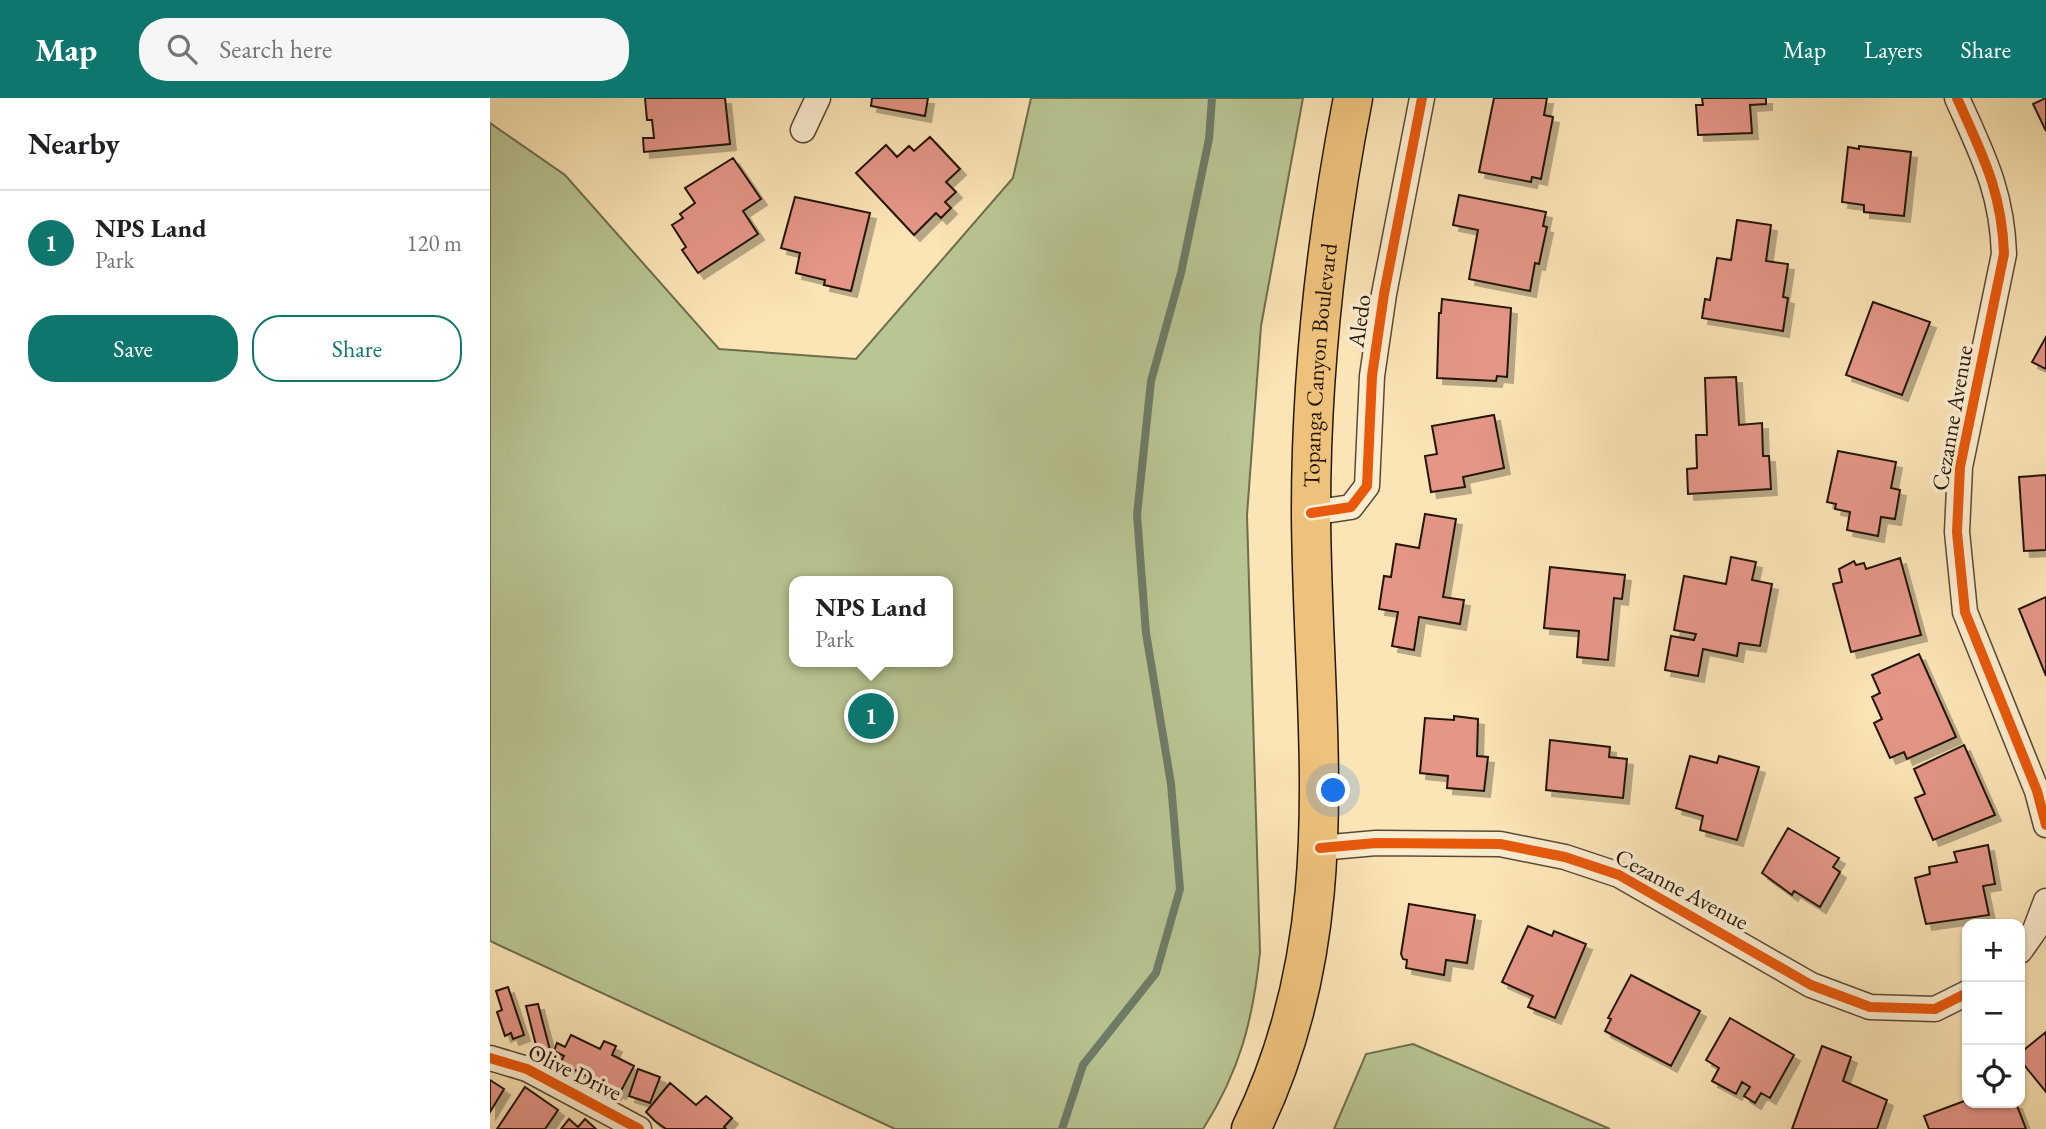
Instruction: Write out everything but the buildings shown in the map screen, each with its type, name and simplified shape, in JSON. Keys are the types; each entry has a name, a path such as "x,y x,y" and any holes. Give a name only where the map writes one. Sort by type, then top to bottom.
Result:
{"main road":[{"name":"Topanga Canyon Boulevard","path":"1251,1129 1275,1079 1297,1007 1314,920 1320,848 1311,513 1313,396 1321,295 1333,204 1353,98"}],"street":[{"path":"803,130 818,98"},
{"name":"Aledo","path":"1311,513 1351,507 1367,486 1372,376 1384,295 1422,98"},
{"name":"Cezanne Avenue","path":"1957,98 1994,179 2003,222 2004,254 1961,467 1957,532 1965,612 2037,791 2046,825"},
{"name":"Cezanne Avenue","path":"1320,848 1376,843 1500,845 1565,857 1619,875 1811,985 1871,1007 1935,1009 1962,995"},
{"path":"2025,944 2035,930 2046,901"},
{"name":"Olive Drive","path":"490,1058 527,1069 639,1129"}],"green space":[{"path":"1031,98 1303,98 1261,326 1247,515 1260,952 1243,1044 1227,1086 1203,1129 895,1129 490,941 490,123 565,175 719,349 856,359 1013,178"},
{"path":"1413,1044 1610,1129 1334,1129 1366,1054"}],"waterway":[{"path":"1062,1129 1083,1065 1156,973 1180,889 1171,784 1146,633 1137,515 1151,381 1181,273 1209,139 1212,98"}],"cycle path":[{"path":"1311,513 1351,507 1367,486 1372,376 1384,294 1422,98"},
{"path":"1957,98 1995,192 2004,254 1960,467 1957,532 1965,612 2037,791 2046,825"},
{"path":"1320,848 1376,843 1500,844 1565,857 1619,875 1811,985 1870,1007 1935,1009 1962,996"},
{"path":"490,1058 527,1069 639,1129"}],"place":[{"name":"NPS Land","path":"871,716"}]}
